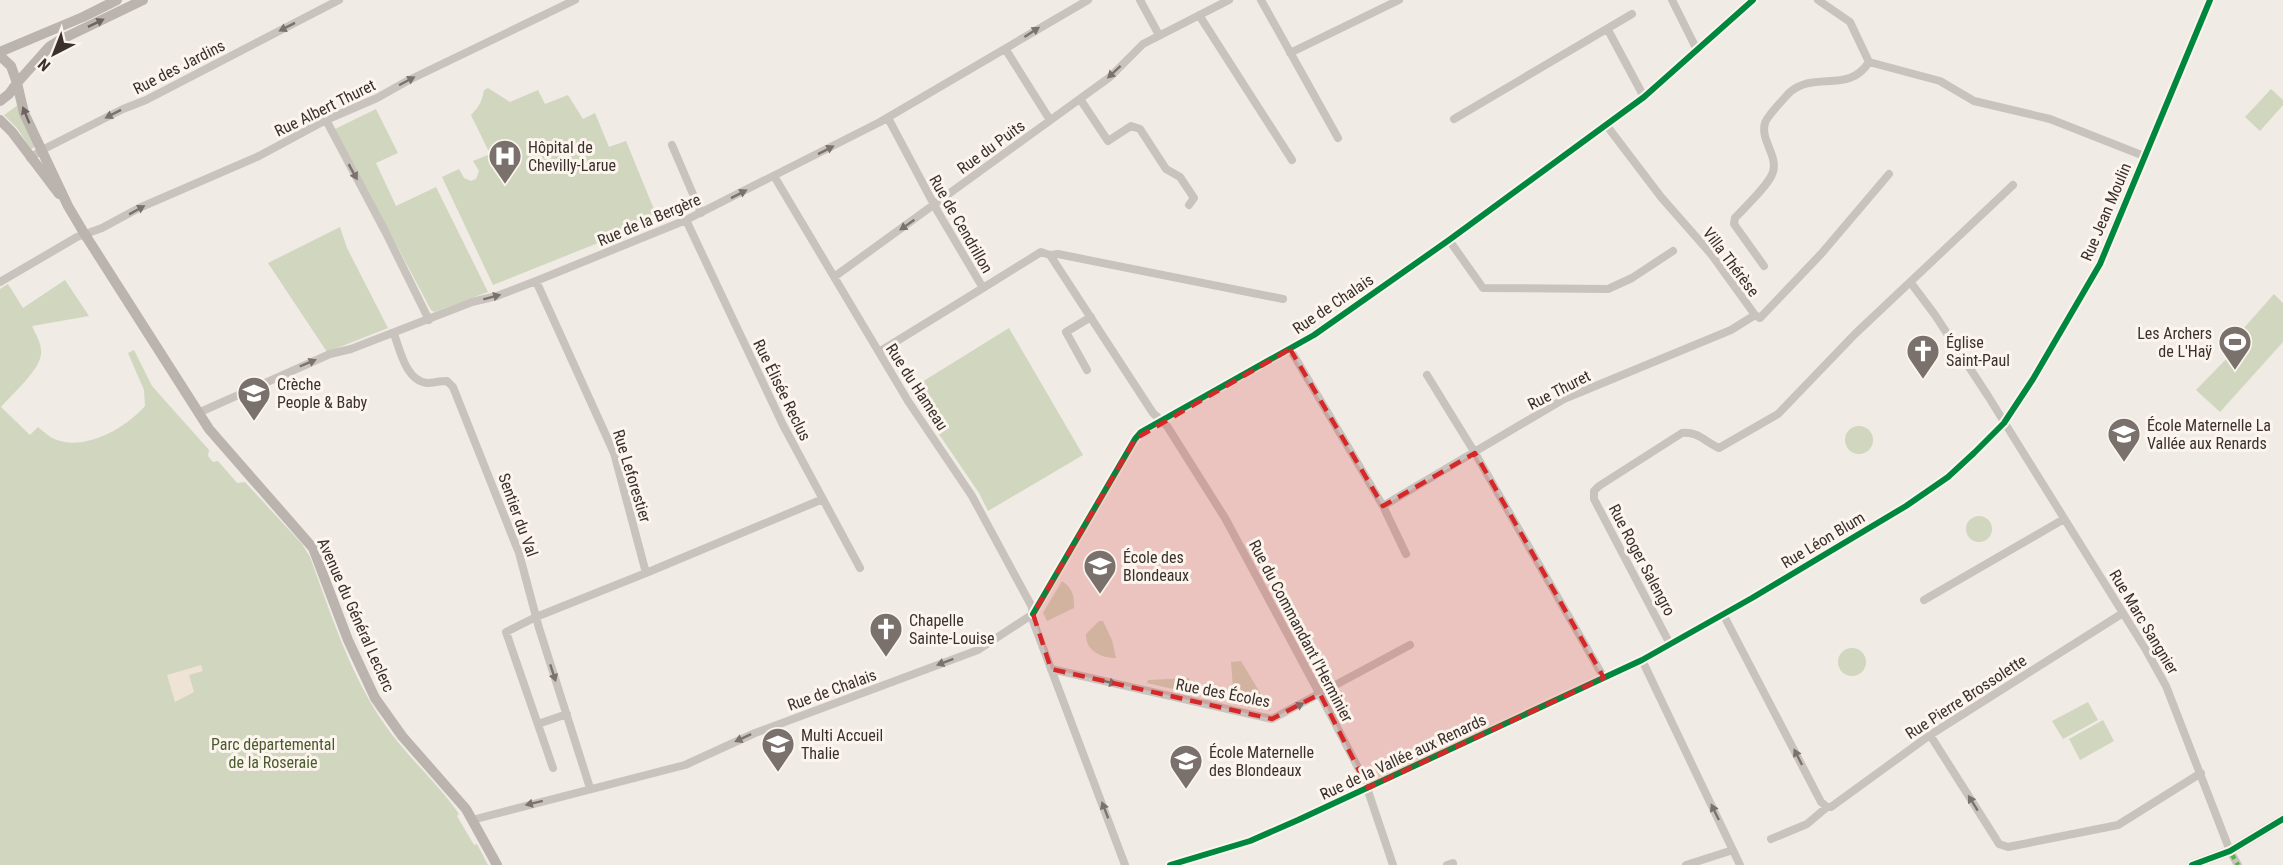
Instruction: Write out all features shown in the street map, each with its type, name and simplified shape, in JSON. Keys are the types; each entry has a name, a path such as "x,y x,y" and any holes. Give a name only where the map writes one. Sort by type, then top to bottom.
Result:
{"main road":[{"path":"68,206 24,113 11,66 0,54 117,0"},
{"path":"0,101 9,94 49,47 143,0"},
{"path":"0,120 12,132 68,206"},
{"name":"Avenue du Général Leclerc","path":"68,206 198,413 224,447 308,541 317,558 348,640 375,698 402,736 464,806 497,865"},
{"path":"2192,865 2230,851 2283,819"}],"street":[{"name":"Rue des Jardins","path":"30,158 339,0"},
{"name":"Rue Albert Thuret","path":"0,282 84,233 102,228 139,208 260,156 327,120 377,98 409,80 575,0"},
{"name":"Rue de la Bergère","path":"198,413 330,354 394,334 472,302 497,296 686,220 888,118 1088,0"},
{"path":"1140,0 1159,35"},
{"name":"Rue du Puits","path":"834,277 1110,77 1143,44 1226,0"},
{"path":"1261,0 1338,138"},
{"path":"1290,53 1399,0"},
{"path":"1672,0 1697,50"},
{"name":"Rue de Chalais","path":"472,820 685,765 755,733 978,650 1033,614 1135,439 1162,421 1314,335 1449,240 1644,97 1753,0"},
{"path":"1818,0 1850,22 1869,62 1940,81 1974,101 2050,118 2144,156"},
{"name":"Rue Jean Moulin","path":"2004,423 2039,370 2100,264 2210,0"},
{"path":"1454,119 1632,14"},
{"path":"1199,15 1292,160"},
{"path":"1608,30 1644,97"},
{"path":"1005,50 1050,120"},
{"path":"1764,266 1734,224 1735,218 1772,176 1775,164 1765,133 1765,122 1789,94 1800,85 1815,81 1841,82 1862,73 1869,62"},
{"path":"1080,99 1108,141 1131,126 1140,129 1166,169 1180,177 1194,198 1189,205"},
{"name":"Rue de Cendrillon","path":"888,118 934,206 983,288 1041,252 1050,255"},
{"path":"327,120 429,320"},
{"name":"Villa Thérèse","path":"1607,126 1661,197 1711,254 1755,315 1760,318 1813,262 1889,174"},
{"path":"672,145 701,213"},
{"name":"Rue du Hameau","path":"774,176 879,352 972,496 1032,607 1033,621 1125,865"},
{"path":"1911,283 2013,185"},
{"name":"Rue Élisée Reclus","path":"686,220 783,425 860,568"},
{"path":"1449,240 1483,288 1608,289 1632,278 1673,251"},
{"path":"1162,421 1154,413 1050,255 1058,254 1283,299"},
{"name":"Rue Leforestier","path":"536,281 614,453 646,573"},
{"name":"Rue Marc Sangnier","path":"1911,283 1935,315 2004,423 2166,686 2230,851 2238,865"},
{"name":"Rue Roger Salengro","path":"1670,644 1594,499 1594,491 1682,433 1690,432 1700,436 1719,448 1767,422 1911,283"},
{"path":"879,352 983,288"},
{"name":"Rue Thuret","path":"1383,506 1564,399 1731,330 1755,315"},
{"path":"1087,370 1066,332 1091,317"},
{"name":"Sentier du Val","path":"394,334 411,374 417,380 426,383 447,381 453,387 519,553 536,617"},
{"path":"1290,349 1383,506 1406,554"},
{"path":"1427,375 1475,453 1604,678"},
{"name":"Rue du Commandant l'Herminier","path":"1162,421 1225,518 1320,694 1368,788 1392,865"},
{"name":"Rue Léon Blum","path":"1642,660 1906,506 1948,477 2004,423"},
{"path":"553,768 506,632 536,617 823,499"},
{"path":"1924,600 2064,519"},
{"name":"Rue Pierre Brossolette","path":"1771,839 1807,824 1827,807 1831,807 1930,735 2123,613"},
{"path":"1724,614 1821,802 1827,807"},
{"path":"536,617 591,788"},
{"name":"Rue des Écoles","path":"1052,669 1272,719 1410,645"},
{"path":"1642,660 1740,865"},
{"name":"Rue de la Vallée aux Renards","path":"1170,865 1250,841 1642,660"},
{"path":"538,724 567,714"},
{"path":"1930,735 1999,844 2008,847 2118,825 2201,773"},
{"path":"1686,865 1733,850"}],"highlighted area":[{"path":"1290,349 1383,506 1475,453 1604,678 1368,788 1320,694 1272,719 1051,669 1033,614 1135,439"}],"green space":[{"path":"488,88 510,102 538,90 545,104 568,95 583,119 595,113 609,147 626,141 658,219 493,285 442,177 459,169 464,178 471,181 476,179 479,171 473,161 490,154 471,115 480,104 484,90"},
{"path":"2271,89 2283,100 2283,105 2260,131 2245,117"},
{"path":"18,105 35,147 31,149 17,128 4,115"},
{"path":"376,109 398,153 376,163 396,206 436,187 488,292 434,312 431,310 335,129"},
{"path":"340,227 347,248 388,328 327,352 268,263"},
{"name":"Parc départemental de la Roseraie","path":"65,280 89,316 32,326 41,347 39,360 31,374 1,407 30,435 38,427 54,439 68,443 93,440 105,435 128,422 145,406 144,390 128,353 134,350 152,386 209,450 208,456 213,462 218,461 237,483 245,482 302,544 310,557 361,686 394,737 459,814 457,816 474,845 477,844 488,865 0,865 0,289 8,284 23,308"},
{"name":"Les Archers de L'Haÿ","path":"2274,294 2283,303 2283,342 2220,412 2196,390 2232,353 2227,347"},
{"path":"1009,328 1083,455 988,511 979,493 909,390"},
{"path":"1859,426 1869,430 1873,440 1869,450 1859,454 1849,450 1845,440 1849,430"},
{"path":"1979,516 1988,520 1992,529 1988,538 1979,542 1970,538 1966,529 1970,520"},
{"path":"1062,581 1069,586 1074,608 1047,621 1043,613"},
{"path":"1099,621 1103,621 1112,640 1116,658 1095,652 1086,640 1086,634"},
{"path":"1852,648 1862,652 1866,662 1862,672 1852,676 1842,672 1838,662 1842,652"},
{"path":"1241,661 1271,711 1234,702 1231,662"},
{"path":"1189,678 1191,693 1147,683 1148,680"},
{"path":"2088,702 2098,720 2063,739 2052,721"},
{"path":"2103,720 2114,741 2080,760 2069,739"}],"shaded area":[{"path":"201,665 203,671 189,675 194,692 175,702 167,675"}],"marked path":[{"path":"2230,851 2238,865"}],"cycle path":[{"path":"1033,614 1141,432 1314,335 1449,240 1644,97 1753,0"},
{"path":"1170,865 1250,841 1642,660 1752,598 1906,506 1948,477 2004,423 2033,379 2100,264 2210,0"},
{"path":"2192,865 2230,851 2283,819"}],"place":[{"name":"Hôpital de Chevilly-Larue","path":"505,185"},
{"name":"Les Archers de L'Haÿ","path":"2235,371"},
{"name":"Église Saint-Paul","path":"1923,380"},
{"name":"Crèche People & Baby","path":"254,422"},
{"name":"École Maternelle La Vallée aux Renards","path":"2124,463"},
{"name":"École des Blondeaux","path":"1100,595"},
{"name":"Chapelle Sainte-Louise","path":"886,658"},
{"name":"Multi Accueil Thalie","path":"778,773"},
{"name":"École Maternelle des Blondeaux","path":"1186,790"}]}
